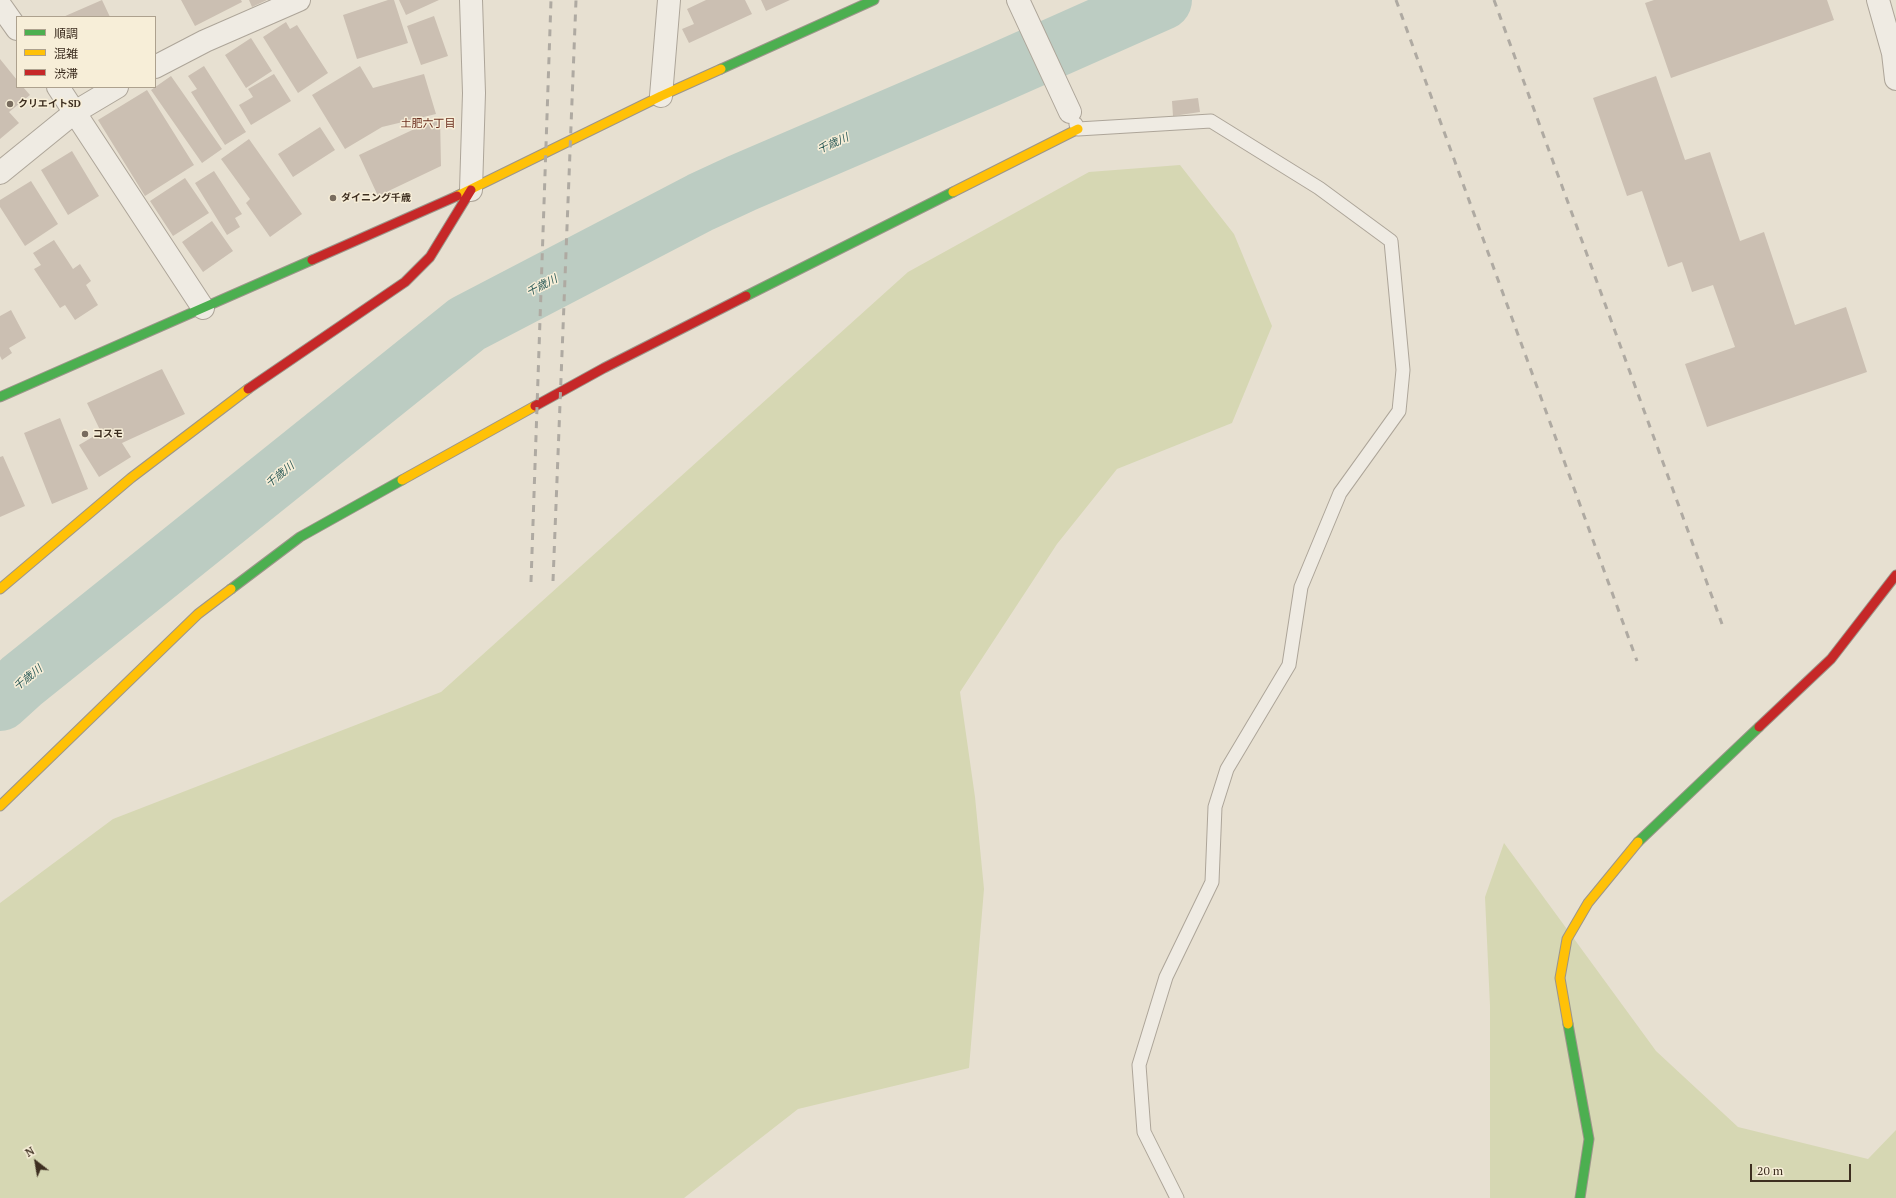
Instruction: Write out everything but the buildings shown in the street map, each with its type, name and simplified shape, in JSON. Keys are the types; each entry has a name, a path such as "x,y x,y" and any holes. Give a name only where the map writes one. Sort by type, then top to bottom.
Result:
{"street":[{"path":"156,66 205,41 299,0"},
{"path":"0,588 137,473 251,387 405,282 430,257 471,190 474,93 472,0"},
{"path":"661,96 669,0"},
{"path":"0,397 471,190 661,96 874,0"},
{"path":"0,806 198,614 300,537 604,368 1074,120 1018,0"},
{"path":"1878,0 1893,53 1896,79"},
{"path":"0,5 16,28"},
{"path":"59,88 202,308"},
{"path":"0,173 75,112 115,88"},
{"path":"1580,1198 1589,1139 1560,978 1567,939 1588,903 1636,844 1831,659 1896,575"}],"lane":[{"path":"1074,120 1211,121 1325,192 1391,241 1403,370 1399,411 1340,493 1301,587 1289,666 1228,769 1215,807 1212,882 1166,977 1139,1065 1144,1132 1177,1198"}],"green space":[{"path":"1180,165 1234,234 1272,326 1232,423 1117,469 1057,544 960,692 975,797 984,889 969,1068 798,1109 684,1198 0,1198 0,903 113,819 441,692 908,272 1089,172"},
{"path":"1504,843 1656,1051 1738,1127 1868,1159 1896,1130 1896,1198 1490,1198 1490,1006 1485,897"}],"waterway":[{"name":"千歳川","path":"0,701 22,681 467,324 701,202 1162,0"}],"railway":[{"path":"531,582 551,0"},
{"path":"553,581 576,0"},
{"path":"1396,0 1637,661"},
{"path":"1494,0 1722,624"}],"traffic: fast":[{"path":"721,69 874,0"},
{"path":"746,296 953,192"},
{"path":"0,397 312,260"},
{"path":"231,589 300,537 402,480"},
{"path":"1638,842 1759,727"},
{"path":"1568,1024 1589,1139 1580,1198"}],"traffic: slow":[{"path":"457,196 661,96 721,69"},
{"path":"953,192 1078,129"},
{"path":"0,589 131,478 248,389"},
{"path":"402,480 535,406"},
{"path":"0,806 198,614 231,589"},
{"path":"1568,1024 1560,978 1567,939 1588,903 1638,842"}],"traffic: jam":[{"path":"248,389 405,282 430,257 471,190"},
{"path":"312,260 457,196"},
{"path":"535,406 604,368 746,296"},
{"path":"1759,727 1831,659 1896,575"}],"place":[{"name":"クリエイトSD","path":"10,104"},
{"name":"ダイニング千歳","path":"333,198"},
{"name":"コスモ","path":"85,434"}],"district":[{"name":"土肥六丁目","path":"428,124"}]}
